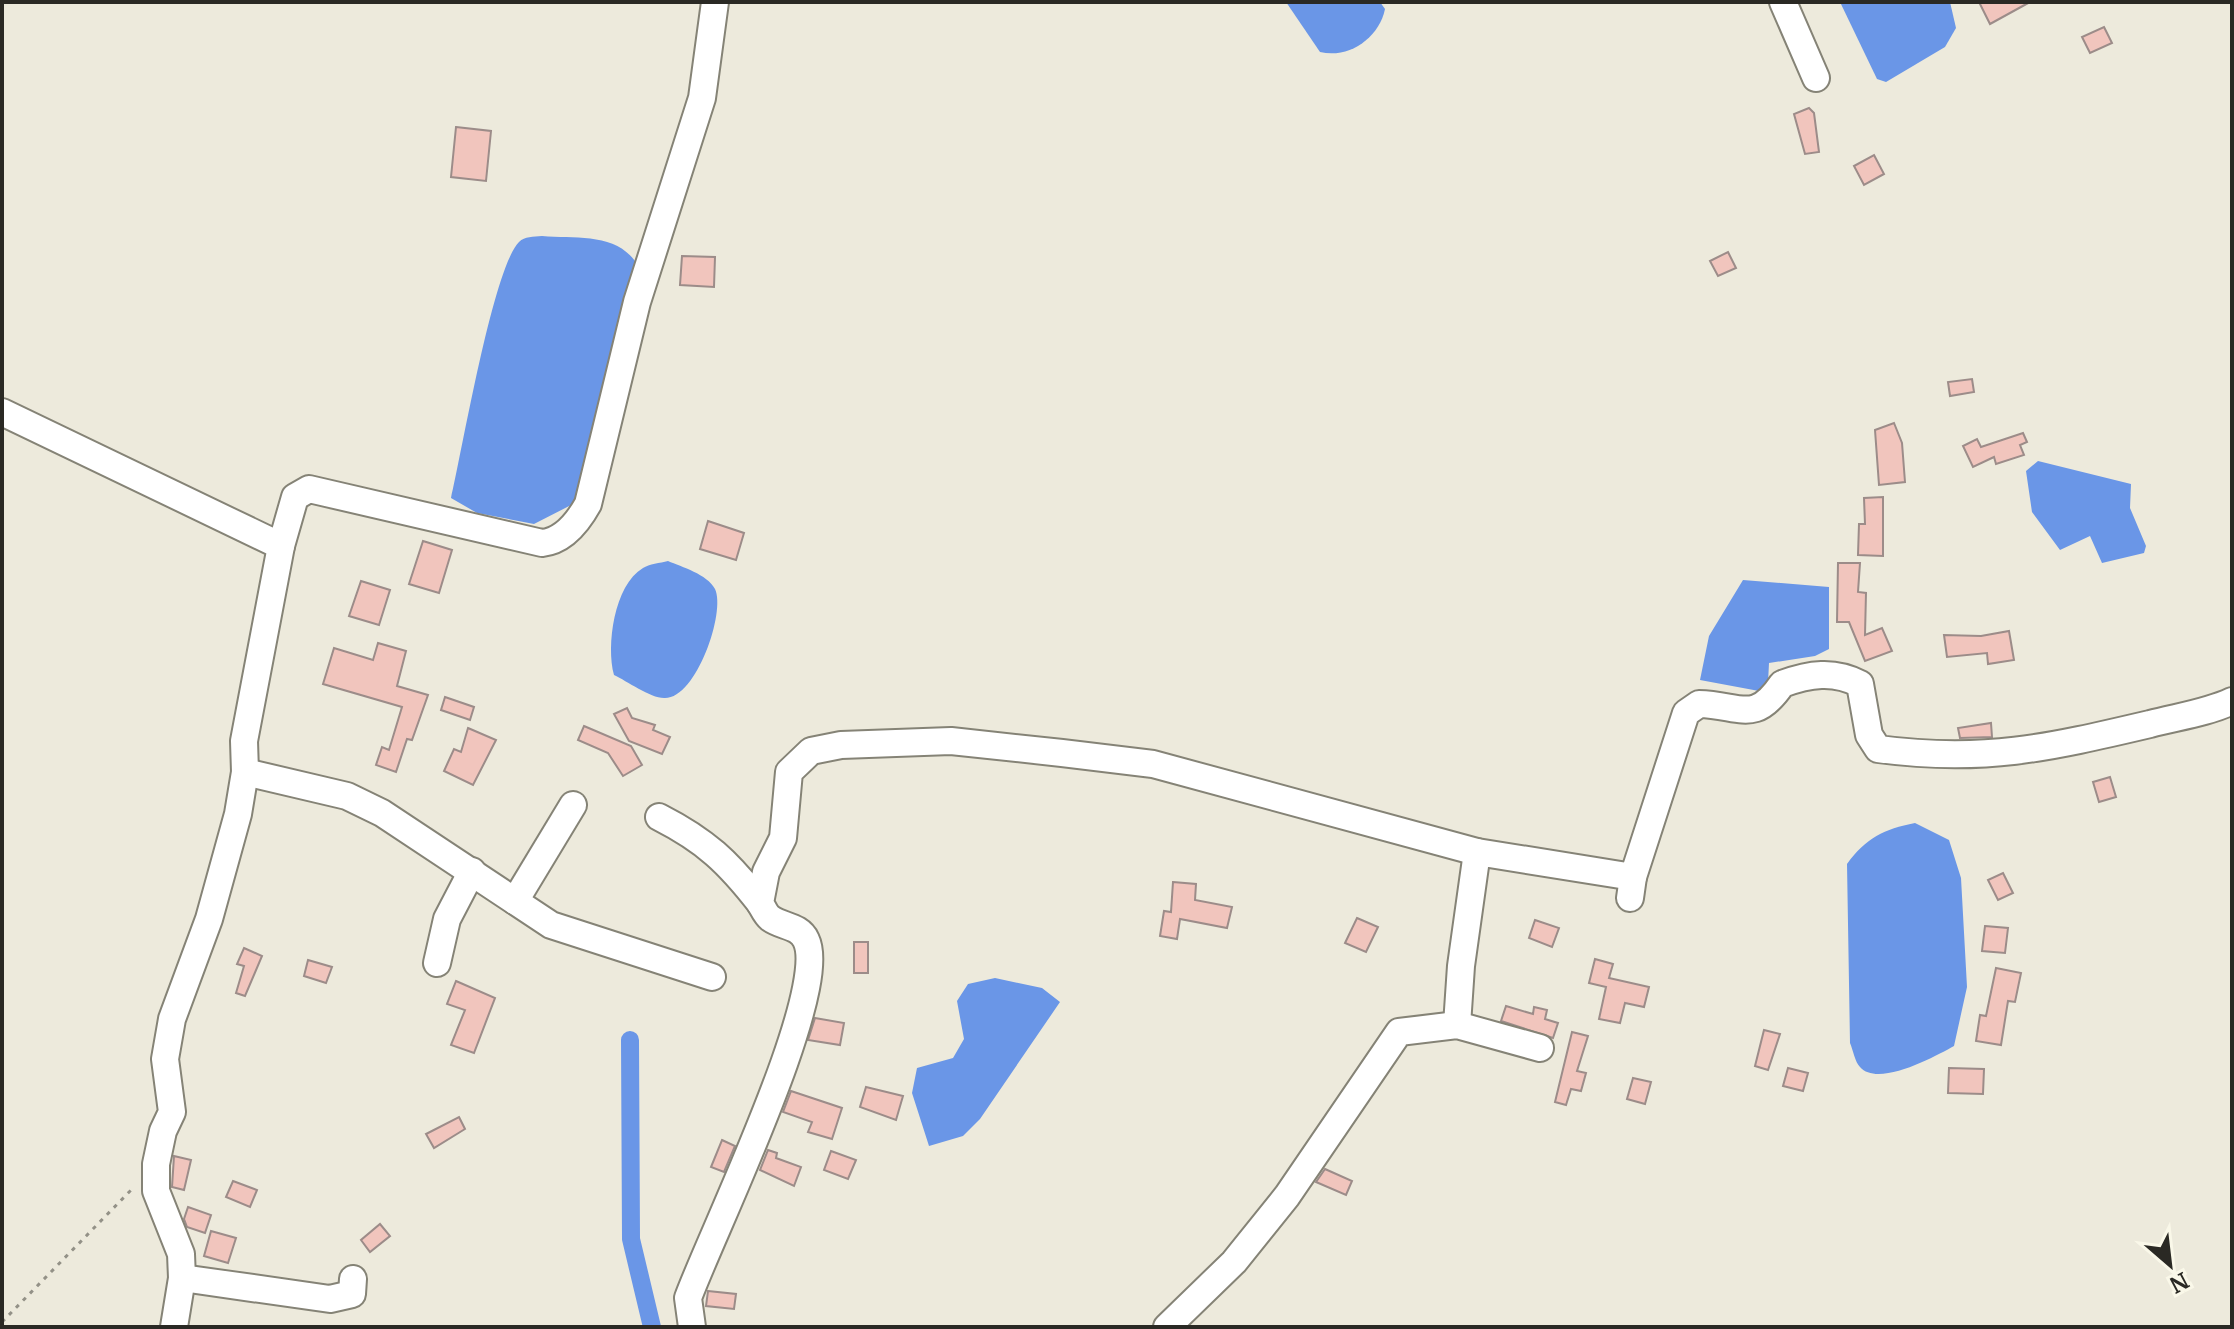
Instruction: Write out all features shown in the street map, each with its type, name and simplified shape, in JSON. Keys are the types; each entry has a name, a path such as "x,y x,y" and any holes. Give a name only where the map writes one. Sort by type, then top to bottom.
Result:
{"street":[{"path":"174,1327 182,1278 181,1254 156,1191 156,1164 163,1131 172,1112 165,1059 172,1019 209,919 238,814 245,772 249,712 281,546 295,497 309,489 542,543 557,538 582,516 588,504 637,302 702,98 715,2"},
{"path":"1783,2 1816,78"},
{"path":"2,412 281,546"},
{"path":"760,903 766,872 783,838 789,772 811,751 841,745 951,741 1153,764 1477,852 1632,888 1686,713 1699,704 1755,710 1770,701 1782,684 1811,676 1840,674 1860,684 1869,735 1878,749 1936,757 1990,756 2088,741 2232,701"},
{"path":"245,772 347,796 382,813 551,925 712,977"},
{"path":"515,901 573,805"},
{"path":"659,817 696,836 723,857 769,918 799,931 808,942 806,984 781,1075 688,1298 692,1327"},
{"path":"1457,1025 1462,953 1477,852"},
{"path":"437,963 447,919 472,871"},
{"path":"1167,1327 1234,1262 1287,1196 1399,1032 1457,1025 1540,1048"},
{"path":"182,1278 330,1299 352,1294 353,1279"}],"path":[{"path":"2,1322 156,1164"}],"water":[{"path":"1286,2 1380,2 1385,9 1376,29 1361,44 1331,53 1320,52"},
{"path":"1840,2 1950,2 1956,28 1945,47 1886,82 1877,79"},
{"path":"542,236 610,243 632,257 640,269 577,502 534,524 477,513 451,498 479,362 499,286 519,242"},
{"path":"2038,461 2131,484 2130,508 2146,546 2144,553 2102,563 2090,536 2060,550 2032,512 2026,471"},
{"path":"668,561 706,579 715,589 717,600 712,634 697,670 676,695 664,698 645,692 614,675 611,648 615,617 625,588 643,568"},
{"path":"1743,580 1829,587 1829,649 1815,656 1769,663 1768,683 1759,691 1700,680 1709,636"},
{"path":"1915,823 1949,840 1961,878 1967,987 1954,1046 1907,1068 1880,1074 1868,1073 1858,1065 1850,1043 1847,864 1861,847 1876,836"},
{"path":"995,978 1042,988 1060,1002 980,1119 963,1136 929,1146 912,1093 917,1068 953,1058 964,1039 957,1001 968,984"}],"building":[{"path":"1979,2 2030,2 1990,24"},
{"path":"2104,27 2112,43 2090,53 2082,37"},
{"path":"1809,108 1814,113 1819,152 1805,154 1794,114"},
{"path":"456,127 491,131 486,181 451,177"},
{"path":"1874,155 1884,174 1864,185 1854,166"},
{"path":"1728,252 1736,268 1718,276 1710,261"},
{"path":"682,256 715,257 714,287 680,285"},
{"path":"1972,379 1974,392 1950,396 1948,382"},
{"path":"1894,423 1902,443 1905,482 1879,485 1875,430"},
{"path":"2023,433 2027,442 2020,445 2024,455 1996,464 1994,457 1973,467 1963,446 1977,439 1981,447"},
{"path":"1883,497 1883,556 1858,555 1859,524 1865,524 1864,498"},
{"path":"708,521 744,533 736,560 700,549"},
{"path":"423,541 452,550 439,593 409,584"},
{"path":"1838,563 1860,563 1858,592 1866,593 1865,635 1882,628 1892,651 1865,661 1849,622 1837,622"},
{"path":"361,581 390,590 379,625 349,616"},
{"path":"2009,631 2014,660 1988,664 1987,653 1947,657 1944,635 1981,636"},
{"path":"378,643 406,651 397,686 428,695 412,740 407,739 396,772 376,765 382,747 389,750 402,707 323,684 334,648 373,660"},
{"path":"445,697 474,707 470,720 441,710"},
{"path":"627,708 632,718 655,725 653,730 670,737 662,754 629,741 614,714"},
{"path":"1991,723 1992,737 1960,738 1958,728"},
{"path":"584,726 631,746 642,765 623,776 608,753 578,740"},
{"path":"468,728 496,740 473,785 444,771 454,749 461,752"},
{"path":"2110,777 2116,797 2099,802 2093,782"},
{"path":"2003,873 2013,893 1998,900 1988,880"},
{"path":"1173,882 1196,884 1195,900 1232,907 1227,928 1180,919 1177,939 1160,936 1164,911 1171,912"},
{"path":"1357,918 1378,927 1366,952 1345,943"},
{"path":"1535,920 1559,928 1552,947 1529,938"},
{"path":"1985,926 2008,928 2005,953 1982,951"},
{"path":"854,942 868,942 868,973 854,973"},
{"path":"244,948 262,956 245,996 236,993 244,966 237,964"},
{"path":"1595,959 1613,964 1609,978 1649,987 1644,1007 1625,1003 1620,1023 1599,1019 1606,987 1589,983"},
{"path":"308,960 332,967 326,983 304,976"},
{"path":"1996,968 2021,973 2015,1002 2008,1001 2001,1045 1976,1041 1980,1015 1986,1016"},
{"path":"456,981 495,998 474,1053 451,1045 465,1010 447,1004"},
{"path":"1506,1006 1533,1014 1534,1007 1547,1010 1545,1019 1558,1023 1553,1038 1501,1021"},
{"path":"815,1018 844,1023 840,1045 808,1040"},
{"path":"1764,1030 1780,1034 1768,1070 1755,1066"},
{"path":"1572,1032 1588,1036 1577,1071 1586,1073 1581,1091 1571,1089 1566,1105 1555,1102"},
{"path":"1788,1068 1808,1073 1803,1091 1783,1086"},
{"path":"1949,1068 1984,1069 1983,1094 1948,1093"},
{"path":"1633,1078 1651,1082 1645,1104 1627,1099"},
{"path":"866,1087 903,1096 896,1120 860,1107"},
{"path":"791,1091 842,1108 832,1139 808,1132 812,1122 783,1112"},
{"path":"459,1117 465,1129 434,1148 426,1134"},
{"path":"722,1140 735,1146 724,1172 711,1167"},
{"path":"768,1150 777,1153 776,1158 801,1167 794,1186 760,1170"},
{"path":"831,1151 856,1160 848,1179 824,1170"},
{"path":"174,1156 191,1160 184,1190 172,1187"},
{"path":"1325,1169 1352,1181 1346,1195 1316,1182"},
{"path":"233,1181 257,1190 250,1207 226,1197"},
{"path":"188,1207 211,1215 205,1233 187,1227 184,1219"},
{"path":"380,1224 390,1236 370,1252 361,1240"},
{"path":"211,1231 236,1238 228,1263 204,1256"},
{"path":"708,1291 736,1294 734,1309 706,1306"}],"waterway":[{"path":"630,1040 631,1239 652,1327"}]}
